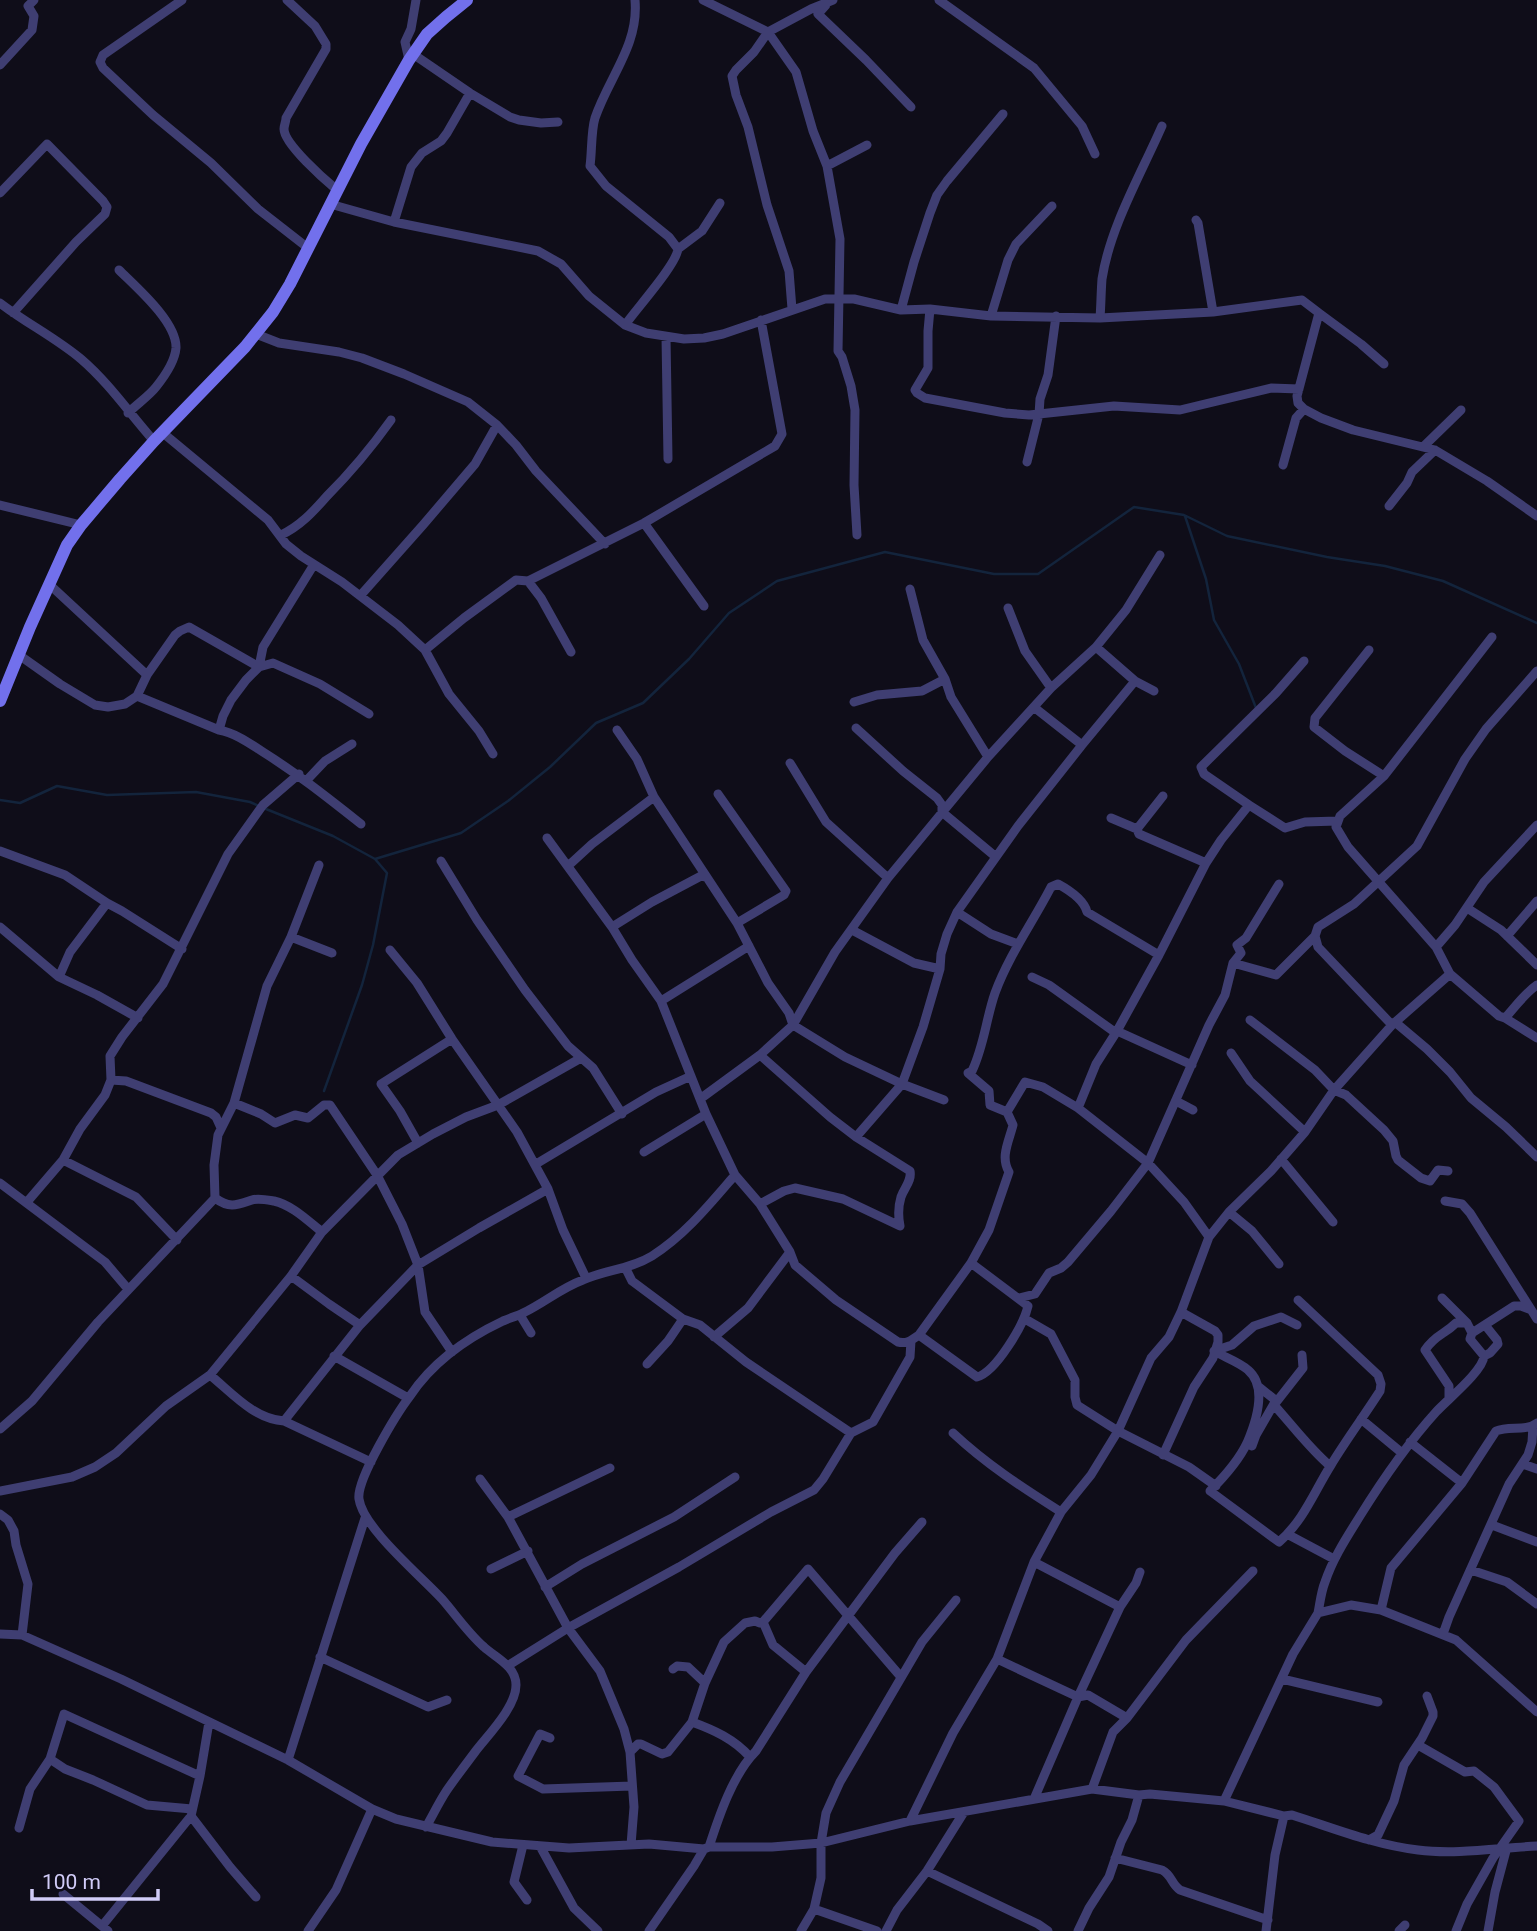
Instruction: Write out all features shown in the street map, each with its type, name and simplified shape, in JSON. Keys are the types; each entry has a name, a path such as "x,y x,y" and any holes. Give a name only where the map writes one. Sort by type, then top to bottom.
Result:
{"street":[{"path":"0,65 32,30 34,16 28,6 33,0"},
{"path":"182,0 103,55 100,62 103,68 153,115 211,163 258,209 308,248"},
{"path":"287,0 315,26 326,44 326,49 286,118 284,130 287,138 317,173 337,190"},
{"path":"416,0 411,29 404,42 411,57 510,117 541,123 558,121"},
{"path":"0,701 4,681 19,655 67,545 81,524 256,334 273,312 361,144 411,57 427,34 467,0"},
{"path":"635,0 634,29 627,51 594,120 590,166 606,186 669,237 678,249"},
{"path":"704,0 768,32 796,72 827,166 840,239 838,351 851,386 855,410 854,485 857,535"},
{"path":"804,0 811,9"},
{"path":"939,0 1034,68 1082,126 1096,154"},
{"path":"792,309 789,271 767,205 732,76 768,32 831,1"},
{"path":"831,1 818,14 911,107"},
{"path":"394,222 411,166 422,153 441,141 470,93"},
{"path":"901,310 937,195 1003,114"},
{"path":"1100,318 1102,279 1113,242 1125,206 1161,126"},
{"path":"0,193 47,144 107,207 105,214 76,242 13,313"},
{"path":"827,166 867,145"},
{"path":"625,324 671,266 678,249 702,231 720,203"},
{"path":"330,204 394,222 538,251 561,264 589,296 625,324 646,333 666,337 704,338 723,334 825,299 854,299 901,310 930,309 991,316 1100,318 1213,312 1302,300 1384,363"},
{"path":"991,316 1008,260 1016,244 1052,206"},
{"path":"1196,220 1213,312"},
{"path":"119,270 153,304 168,326 176,347 174,357 157,386 128,412"},
{"path":"0,303 81,360 104,382 128,412 242,497 268,520 286,544 313,566 342,582 425,650 449,694 479,731 493,754"},
{"path":"930,309 928,368 915,390 925,398 1029,415 1114,406 1180,410 1271,388 1299,389"},
{"path":"1320,313 1297,396 1298,403 1304,409 1353,430 1435,450 1487,481 1537,516"},
{"path":"1027,462 1049,365 1056,316"},
{"path":"425,650 516,580 528,582 605,544 775,446 782,434 761,320"},
{"path":"256,334 279,343 339,352 404,374 467,402 497,425 605,544"},
{"path":"666,337 668,459"},
{"path":"1283,465 1296,418 1304,409"},
{"path":"1423,447 1461,411"},
{"path":"281,535 306,519 363,459 391,420"},
{"path":"360,596 475,464 497,425"},
{"path":"1390,506 1412,472 1435,450"},
{"path":"2,504 81,524"},
{"path":"644,523 704,606"},
{"path":"700,1098 760,1055 793,1025 835,952 888,878 988,757 1051,688 1096,647 1126,610 1160,555"},
{"path":"259,667 263,647 313,566"},
{"path":"528,582 541,598 571,652"},
{"path":"50,585 147,675"},
{"path":"910,589 923,640 945,679 951,697 988,757"},
{"path":"1008,608 1025,651 1051,688"},
{"path":"19,655 95,705 108,706 125,704 137,696 147,675 175,635 189,627 259,667"},
{"path":"1492,637 1384,776 1340,816 1336,827 1348,847 1436,947 1450,974 1499,1016 1537,1038"},
{"path":"263,647 273,663 320,684 369,714"},
{"path":"1096,647 1135,681 1154,691"},
{"path":"1369,650 1315,718 1314,727 1384,776"},
{"path":"1304,661 1202,767 1204,774 1285,828 1305,822 1337,821"},
{"path":"219,730 231,700 246,680 259,667 273,663"},
{"path":"1233,963 1276,975 1315,936 1318,927 1354,904 1418,846 1465,759 1537,671"},
{"path":"855,702 877,695 922,691 945,679"},
{"path":"856,1137 902,1084 923,1027 940,970 947,934 957,912 1018,826 1135,681"},
{"path":"137,696 219,730 230,732 303,778 361,824"},
{"path":"1035,708 1082,745"},
{"path":"856,728 937,798 942,805 942,812"},
{"path":"617,730 637,759 654,797 737,923 768,983 789,1013 793,1025 845,1057 944,1100"},
{"path":"27,1202 63,1160 80,1129 105,1095 111,1080 110,1056 163,984 228,854 261,809 352,744"},
{"path":"790,763 826,822 888,878"},
{"path":"718,794 786,891 784,895 737,923"},
{"path":"1137,829 1163,796"},
{"path":"568,866 592,844 654,797"},
{"path":"1078,1108 1096,1064 1117,1032 1206,863 1249,805"},
{"path":"942,812 996,857"},
{"path":"1111,818 1137,829 1140,835 1206,863"},
{"path":"1436,947 1455,926 1484,881 1537,825"},
{"path":"547,838 612,927 661,1001 706,1114 735,1175 760,1204 790,1252 795,1265 836,1300 898,1342 904,1343 915,1338"},
{"path":"0,852 65,875 182,949"},
{"path":"441,861 525,990 568,1046 593,1068 622,1114"},
{"path":"0,1429 32,1401 98,1322 215,1198 214,1165 221,1128 234,1103 267,986 291,937 319,865"},
{"path":"612,927 652,902 701,876 706,877"},
{"path":"509,1665 568,1628 814,1490 850,1433 873,1422 910,1357 915,1338 971,1263 989,1230 1009,1172 1004,1165 1004,1156 1013,1125 1007,1112 990,1105 989,1091 968,1073 972,1071 980,1054 995,993 1018,944 1051,887 1058,884 1085,905 1087,912 1158,955"},
{"path":"1019,1298 1035,1294 1049,1273 1061,1268 1074,1257 1148,1163 1209,1025 1226,995 1233,963 1241,953 1237,945 1245,938 1279,884"},
{"path":"1507,936 1537,901"},
{"path":"59,977 70,951 107,903"},
{"path":"1467,908 1501,930 1537,965"},
{"path":"957,912 990,934 1018,944"},
{"path":"0,927 59,977 138,1018"},
{"path":"852,930 914,963 940,970"},
{"path":"1315,936 1318,947 1393,1023 1427,1049 1471,1098 1537,1157"},
{"path":"291,937 331,953"},
{"path":"661,1001 749,946"},
{"path":"390,950 417,983 452,1039 517,1132 548,1189 563,1230 586,1278"},
{"path":"910,1821 953,1733 997,1660 1034,1562 1061,1512 1091,1475 1118,1431 1151,1358 1168,1337 1181,1312 1209,1237 1229,1212 1282,1159 1305,1132 1334,1090 1393,1023 1450,974"},
{"path":"1032,977 1049,985 1117,1032 1192,1065"},
{"path":"1504,1018 1525,993 1537,985"},
{"path":"1250,1020 1315,1070 1334,1090 1346,1096 1384,1130 1393,1141 1398,1160 1421,1178 1430,1181 1438,1170 1448,1171"},
{"path":"418,1143 381,1084 452,1039"},
{"path":"1231,1053 1250,1081 1305,1132"},
{"path":"760,1055 856,1137 910,1171 911,1179 901,1196 898,1213 900,1226 843,1199 795,1188 760,1204"},
{"path":"0,1491 72,1477 95,1467 116,1453 166,1406 210,1376 291,1276 322,1232 398,1155 466,1117 498,1105 581,1058"},
{"path":"536,1164 656,1092 691,1076"},
{"path":"111,1080 126,1081 211,1113 221,1128"},
{"path":"1007,1112 1025,1082 1043,1087 1078,1108 1148,1163 1184,1202 1209,1237"},
{"path":"1176,1101 1193,1110"},
{"path":"234,1103 275,1123 295,1115 308,1118 324,1105 330,1105 377,1175 402,1224 418,1265 425,1312 452,1352"},
{"path":"644,1152 706,1114"},
{"path":"1282,1159 1333,1222"},
{"path":"63,1160 136,1197 177,1240"},
{"path":"426,1827 445,1794 510,1704 516,1684 509,1665 477,1641 441,1598 365,1518 359,1490 371,1462 408,1398 425,1375 452,1352 501,1322 548,1300 565,1287 650,1257 682,1233 735,1175"},
{"path":"0,1183 104,1262 128,1289"},
{"path":"284,1421 360,1325 418,1265 548,1189"},
{"path":"215,1198 229,1206 245,1205 254,1199 278,1202 300,1214 322,1232"},
{"path":"1445,1201 1462,1204 1470,1213 1537,1319"},
{"path":"1229,1212 1252,1231 1279,1265"},
{"path":"714,1337 748,1308 790,1252"},
{"path":"915,1338 977,1377 982,1376 1004,1352 1025,1319 1028,1306 971,1263"},
{"path":"625,1267 632,1281 682,1318 700,1325 747,1362 850,1433"},
{"path":"291,1276 360,1325"},
{"path":"1443,1298 1467,1324 1472,1334"},
{"path":"1259,1387 1260,1401 1247,1444 1225,1476 1210,1491 1276,1541 1280,1541 1310,1505 1330,1466 1380,1391 1381,1384 1378,1375 1298,1300"},
{"path":"1224,1801 1293,1654 1318,1613 1324,1582 1341,1546 1387,1472 1410,1442 1483,1362 1484,1356 1470,1339 1472,1334 1514,1306 1529,1309"},
{"path":"1163,1455 1194,1387 1213,1358 1218,1342 1215,1331 1181,1312"},
{"path":"520,1315 531,1334"},
{"path":"1214,1351 1232,1345 1254,1326 1281,1317 1297,1325"},
{"path":"647,1364 668,1341 682,1318"},
{"path":"1025,1319 1051,1334 1075,1380 1074,1397 1077,1405 1216,1486"},
{"path":"1449,1397 1449,1386 1425,1350 1437,1335 1451,1329 1456,1323 1467,1324"},
{"path":"1484,1356 1497,1344 1497,1340 1485,1325"},
{"path":"1214,1351 1248,1370 1259,1387 1274,1399 1274,1405 1298,1430 1311,1450 1330,1466"},
{"path":"1242,1451 1251,1448 1261,1425 1303,1368 1302,1355"},
{"path":"334,1356 408,1398"},
{"path":"210,1376 258,1414 284,1421 371,1462"},
{"path":"1361,1419 1402,1453"},
{"path":"1381,1610 1391,1568 1462,1483 1496,1431 1535,1424 1523,1464 1509,1484 1443,1634"},
{"path":"953,1433 1021,1487 1061,1512"},
{"path":"1410,1442 1462,1483"},
{"path":"1523,1464 1537,1469"},
{"path":"508,1517 610,1468"},
{"path":"545,1587 582,1564 674,1517 735,1477"},
{"path":"480,1479 508,1517 568,1628 600,1671 624,1729 630,1752 634,1808 631,1845"},
{"path":"0,1514 8,1520 14,1531 28,1584 22,1635"},
{"path":"288,1760 365,1518"},
{"path":"649,1931 706,1848 730,1789 806,1672 895,1553 922,1522"},
{"path":"1492,1525 1537,1542"},
{"path":"1287,1534 1334,1559"},
{"path":"491,1569 528,1551"},
{"path":"1034,1562 1121,1607"},
{"path":"763,1622 808,1569 901,1677"},
{"path":"1471,1570 1507,1582 1537,1604"},
{"path":"1092,1789 1113,1732 1127,1718 1186,1640 1253,1571"},
{"path":"1034,1799 1078,1696 1140,1572"},
{"path":"801,1931 814,1909 821,1878 821,1843 826,1813 840,1782 922,1642 956,1600"},
{"path":"1318,1613 1351,1605 1381,1610 1443,1634 1455,1640 1537,1712"},
{"path":"630,1752 641,1744 666,1754 692,1722 705,1683 724,1642 745,1623 755,1620 763,1622"},
{"path":"763,1622 773,1645 806,1672"},
{"path":"0,1634 22,1635 121,1679 288,1760 372,1809 396,1819 492,1842 569,1848 649,1844 706,1848 772,1847 821,1843 910,1821 1092,1789 1224,1801 1284,1816 1293,1815 1369,1840 1419,1850 1537,1846"},
{"path":"320,1657 428,1707 447,1700"},
{"path":"997,1660 1078,1696 1088,1695 1127,1718"},
{"path":"673,1668 688,1667 705,1683"},
{"path":"1282,1679 1378,1702"},
{"path":"1369,1840 1378,1836 1394,1801 1404,1765 1418,1745 1433,1712 1427,1696"},
{"path":"19,1828 30,1789 50,1759 64,1714 200,1776"},
{"path":"63,1894 105,1928 191,1813 209,1722"},
{"path":"692,1722 717,1731 742,1748 750,1757"},
{"path":"550,1738 540,1734 518,1776 543,1789 632,1786"},
{"path":"1418,1745 1465,1772 1474,1771 1494,1787 1519,1821 1466,1904 1456,1931"},
{"path":"50,1759 65,1769 147,1805 191,1813 230,1867 256,1897"},
{"path":"1078,1931 1109,1877 1139,1795"},
{"path":"308,1931 336,1890 372,1809"},
{"path":"886,1931 897,1910 927,1871 964,1812"},
{"path":"1266,1931 1275,1854 1284,1816"},
{"path":"523,1845 514,1882 527,1900"},
{"path":"540,1846 575,1908 598,1931"},
{"path":"1488,1931 1504,1848"},
{"path":"1115,1858 1162,1870 1168,1873 1175,1887 1180,1890 1268,1920"},
{"path":"927,1871 1048,1931"},
{"path":"814,1909 877,1931"}],"waterway":[{"path":"266,809 333,836 375,859 461,833 508,801 550,767 596,723 643,703 689,659 729,613 777,581 885,552 994,574 1038,574 1134,507 1184,515 1227,536 1385,566 1443,581 1537,623"},
{"path":"1185,516 1206,579 1214,620 1239,664 1256,708"},
{"path":"0,800 20,803 57,786 107,795 196,792 259,806"},
{"path":"324,1091 362,985 373,945 387,873 375,859"}]}
